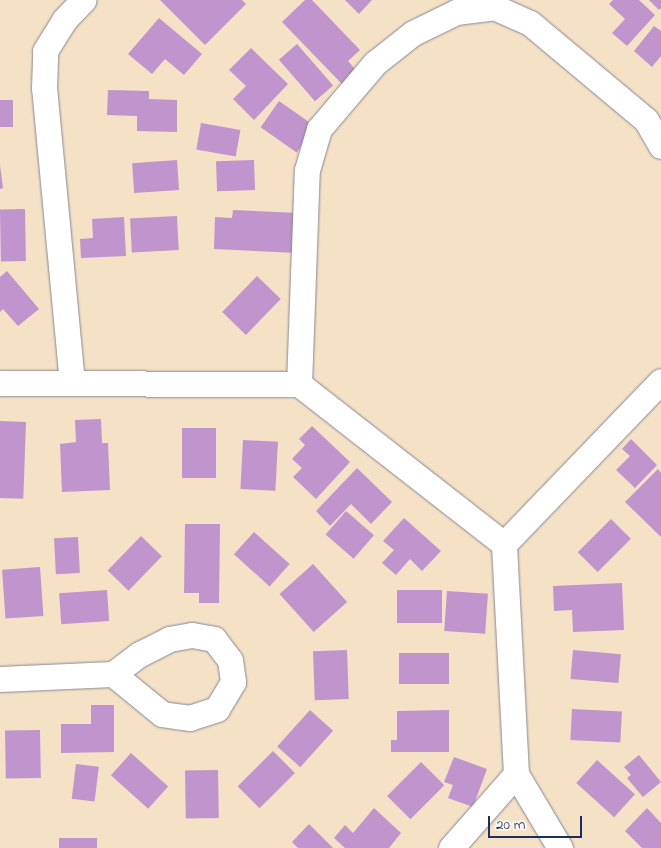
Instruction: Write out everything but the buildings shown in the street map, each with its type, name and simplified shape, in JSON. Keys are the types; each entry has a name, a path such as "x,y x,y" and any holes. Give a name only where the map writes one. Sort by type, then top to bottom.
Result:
{"street":[{"path":"72,383 44,88 45,51 64,20 83,0"},
{"path":"300,384 306,170 319,129 375,63 413,33 456,12 494,7 530,23 646,120 661,146"},
{"path":"560,848 516,774 504,544 661,380"},
{"path":"0,383 300,384 504,544"},
{"path":"0,679 113,674"},
{"path":"451,848 516,774"}]}
